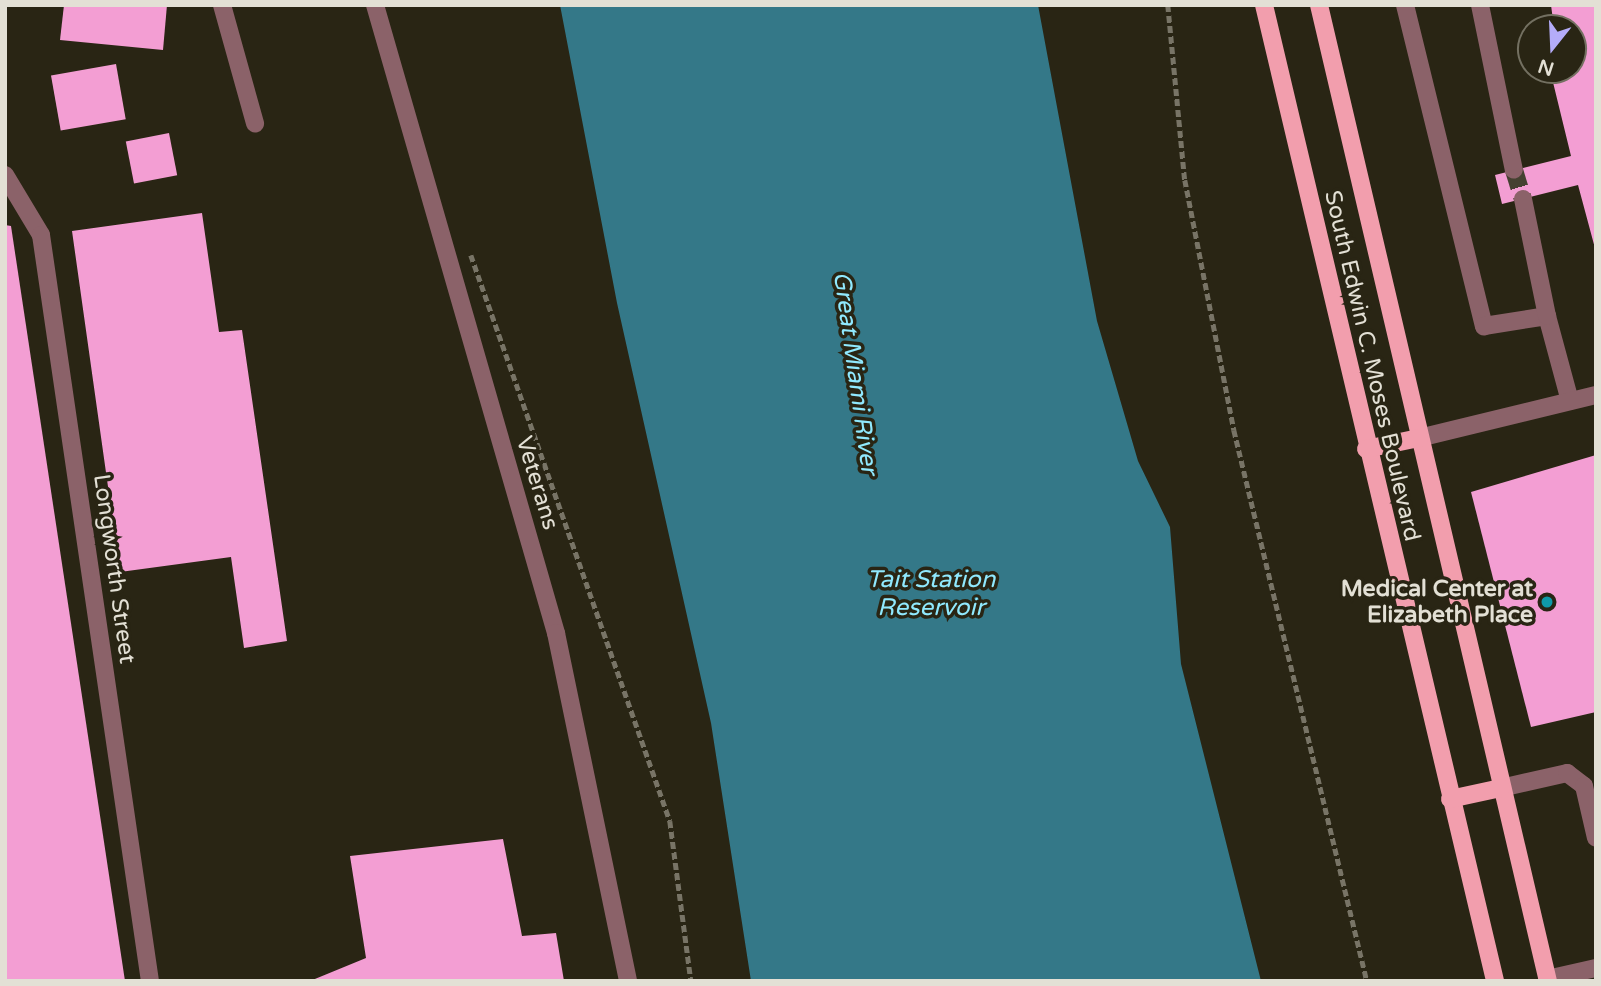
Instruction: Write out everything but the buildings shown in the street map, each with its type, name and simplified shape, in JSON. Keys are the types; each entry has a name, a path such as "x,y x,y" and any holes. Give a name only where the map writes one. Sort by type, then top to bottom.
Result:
{"main road":[{"name":"South Edwin C. Moses Boulevard","path":"1264,5 1366,449 1494,981"},
{"name":"South Edwin C. Moses Boulevard","path":"1319,5 1546,980"},
{"path":"1366,449 1419,438"},
{"path":"1450,799 1501,788"}],"street":[{"path":"222,5 255,124"},
{"name":"Veterans","path":"375,5 556,633 628,981"},
{"path":"1405,5 1484,326 1547,316"},
{"path":"1479,5 1514,170"},
{"name":"Longworth Street","path":"5,175 41,235 150,981"},
{"path":"1523,199 1547,316 1570,401"},
{"path":"1419,438 1596,395"},
{"path":"1501,788 1567,773 1584,786 1596,838"},
{"path":"1546,980 1596,968"}],"path":[{"path":"1168,5 1185,180 1234,430 1367,981"},
{"path":"465,247 485,282 670,821 691,981"}],"water":[{"name":"Tait Station Reservoir","path":"560,5 1038,5 1097,321 1138,461 1170,527 1181,664 1261,981 751,981 711,723 617,303"}],"tunnel":[{"path":"1514,170 1523,199"}],"place":[{"name":"Medical Center at Elizabeth Place","path":"1547,602"}],"water label":[{"name":"Great Miami River","path":"855,373"}]}
